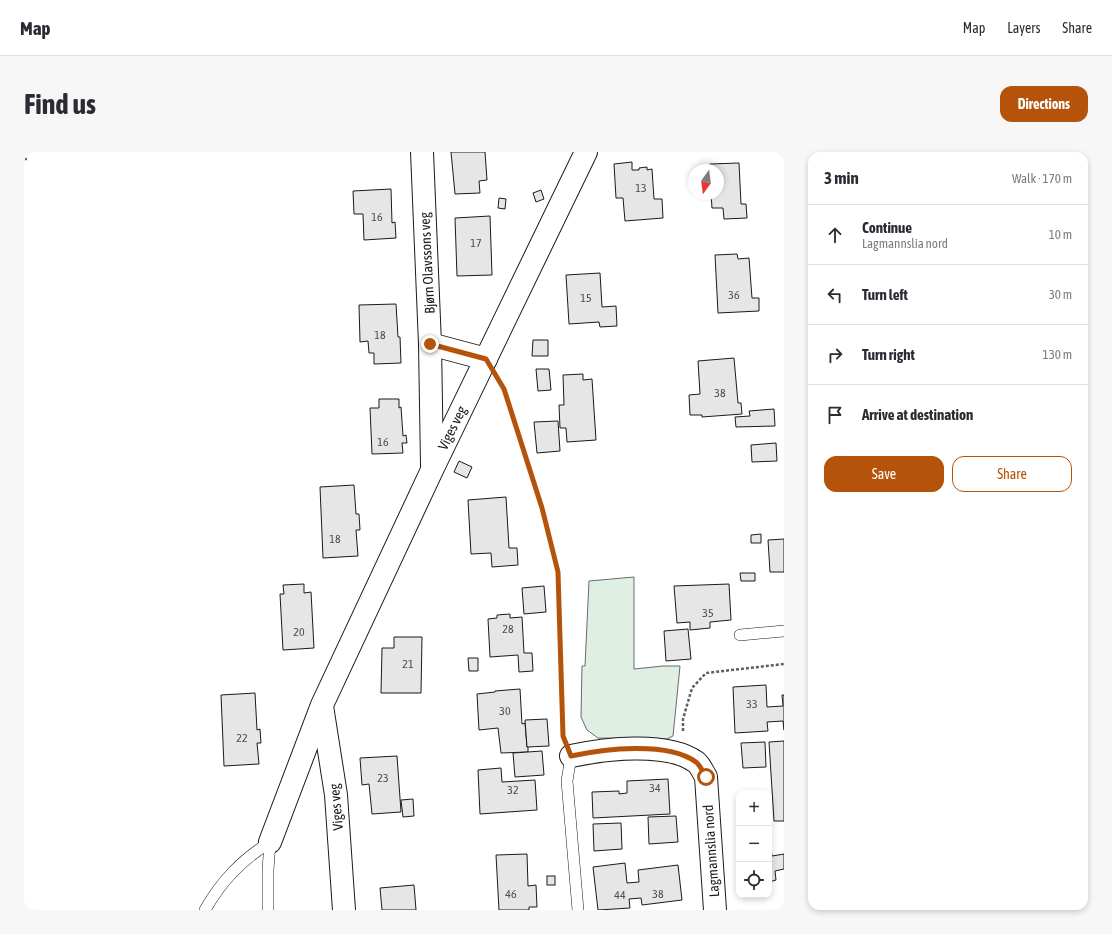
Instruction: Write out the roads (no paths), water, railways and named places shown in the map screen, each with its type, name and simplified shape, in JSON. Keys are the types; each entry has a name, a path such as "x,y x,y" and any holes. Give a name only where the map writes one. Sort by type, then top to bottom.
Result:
{"street":[{"name":"Bjørn Olavssons veg","path":"422,152 430,344 432,470"},
{"name":"Viges veg","path":"270,842 322,705 432,470 586,152"},
{"path":"430,344 486,359"},
{"name":"Viges veg","path":"322,705 336,795 344,910"},
{"name":"Lagmannslia nord","path":"571,756 597,751 660,749 683,754 697,763 706,777 715,910"}],"lane":[{"path":"740,635 784,630"},
{"path":"571,756 567,781 578,910"},
{"path":"204,910 222,882 255,852 270,842"},
{"path":"268,910 270,842"}]}
